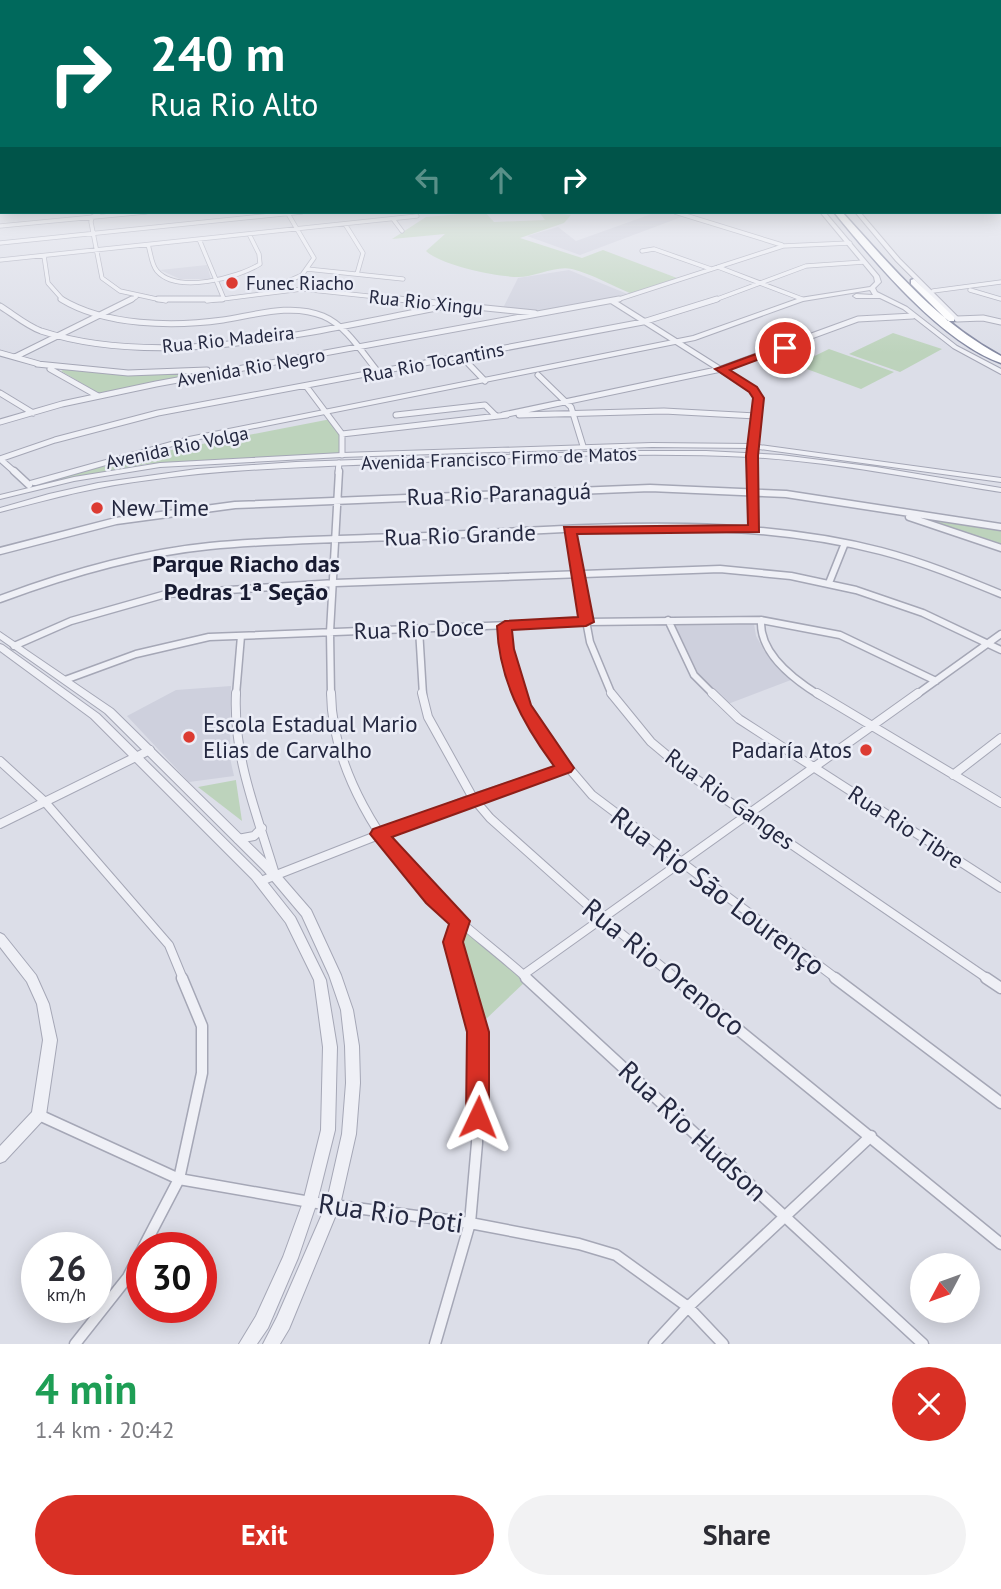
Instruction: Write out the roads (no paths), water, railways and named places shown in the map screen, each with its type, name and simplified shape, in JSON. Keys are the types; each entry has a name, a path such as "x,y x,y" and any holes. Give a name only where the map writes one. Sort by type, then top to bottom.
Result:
{"highway":[{"path":"850,228 926,310 955,347"},
{"path":"865,228 922,290 971,335 1001,355"},
{"path":"926,310 953,333 1001,360"},
{"path":"957,319 971,335"}],"street":[{"name":"Rua Rio Xingu","path":"92,228 102,278 120,291 137,297 168,301 224,299 302,289 550,313"},
{"path":"0,243 148,228"},
{"path":"0,260 310,228"},
{"path":"348,228 365,253 365,263 357,275"},
{"path":"400,228 402,231"},
{"path":"725,228 783,246"},
{"path":"835,228 877,277 872,288 879,297 905,308 955,347 1001,372"},
{"path":"870,228 898,260 933,291 957,319 983,318 1001,322"},
{"path":"256,293 295,280 307,269 313,254 298,229"},
{"path":"148,245 155,269 160,274 179,280 216,280 238,276 260,264 259,254 249,234"},
{"path":"199,239 224,299"},
{"name":"Avenida Rio Negro","path":"0,422 98,396 202,373 612,301 783,246 849,243"},
{"path":"642,251 654,249 711,269"},
{"path":"44,256 49,285 71,304 101,314 144,321 195,322 293,312 324,317 336,326 379,373"},
{"name":"Rua Rio Tocantins","path":"0,459 55,440 122,422 643,322 692,308 806,266 864,262"},
{"path":"718,267 802,299"},
{"path":"307,269 403,279"},
{"path":"295,280 302,289"},
{"path":"933,291 966,289 1001,282"},
{"name":"Avenida Rio Volga","path":"327,414 538,375 679,344 802,299 872,288"},
{"path":"966,289 1001,299"},
{"name":"Avenida Rio Volga","path":"29,488 92,464 114,463 192,443 485,381 714,338 808,302 853,296 879,297"},
{"path":"15,357 137,297"},
{"path":"416,301 423,307 420,311"},
{"path":"612,301 753,390 758,398 752,451 754,529"},
{"name":"Rua Rio Madeira","path":"0,306 24,323 58,335 118,345 178,346 234,342 454,305"},
{"path":"490,309 499,313 504,321"},
{"path":"306,386 342,434 500,415 721,369 771,354 845,323 913,316"},
{"path":"0,353 57,372 98,396"},
{"path":"462,357 485,381"},
{"path":"37,364 148,374 202,373"},
{"path":"57,372 64,368"},
{"path":"538,375 575,413 583,446"},
{"path":"0,393 33,412"},
{"path":"396,415 485,405 500,415 664,411 756,416"},
{"name":"Rua Rio Hudson","path":"342,434 330,632 330,692 342,758 379,834 433,898 523,975 923,1344"},
{"name":"Avenida Francisco Firmo de Matos","path":"0,510 89,486 189,471 340,459 583,446 752,451 1001,480"},
{"name":"Avenida Francisco Firmo de Matos","path":"0,497 74,479 160,465 652,449"},
{"path":"0,459 29,488 31,500"},
{"name":"Avenida Francisco Firmo de Matos","path":"857,463 1001,490"},
{"path":"77,468 74,479 89,486"},
{"name":"Rua Rio Paranaguá","path":"0,551 127,517 220,504 652,489 753,491 812,496 1001,527"},
{"path":"885,510 1001,548"},
{"name":"Rua Rio Grande","path":"0,599 68,573 142,555 210,546 569,530 754,529 845,543 913,560 1001,594"},
{"name":"Rua Rio Ganges","path":"569,530 593,657 616,702 640,730 675,760 748,814 1001,988"},
{"path":"829,583 845,543"},
{"path":"15,646 71,621 166,594 335,583 720,569 791,576 891,600 1001,650"},
{"name":"Rua Rio Tibre","path":"668,620 694,675 739,719 1001,888"},
{"path":"761,620 760,635 770,654 785,670 870,727 1001,803"},
{"name":"Rua Rio Doce","path":"65,680 100,664 156,647 209,637 586,622 761,620 840,635 936,681"},
{"name":"Rua Rio São Lourenço","path":"505,626 506,649 523,705 539,733 565,768 592,795 1001,1104"},
{"name":"Rua Rio Orenoco","path":"419,629 420,683 428,717 473,798 515,843 601,917 1001,1244"},
{"path":"523,975 1001,634"},
{"path":"0,635 109,711 275,875 307,913 347,1010 354,1083 349,1134 333,1205 283,1323 271,1344"},
{"path":"241,636 234,693 235,725 241,766 275,875"},
{"path":"0,647 95,716 261,881 291,920 320,980 330,1047 328,1130 310,1202 290,1258 262,1322 247,1344"},
{"path":"953,775 1001,738"},
{"path":"0,824 150,750"},
{"path":"0,761 45,802 169,945 202,1026 200,1086 179,1179 151,1232"},
{"path":"261,881 473,798 565,768"},
{"path":"238,839 254,836 262,828"},
{"path":"435,1344 470,1223 477,1143 478,1032 453,942 460,921"},
{"path":"0,938 32,979 43,1004 50,1040 39,1115 0,1156"},
{"name":"Rua Rio Poti","path":"39,1115 179,1179 310,1202 470,1223 579,1244 616,1255 688,1307 723,1344"},
{"path":"654,1344 688,1307 871,1136"},
{"path":"75,1344 126,1280"}],"place":[{"name":"Funec Riacho","path":"232,283"},
{"name":"New Time","path":"97,508"},
{"name":"Escola Estadual Mario Elias de Carvalho","path":"189,737"},
{"name":"Padaría Atos","path":"866,750"}],"district":[{"name":"Parque Riacho das Pedras 1ª Seção","path":"246,578"}]}
